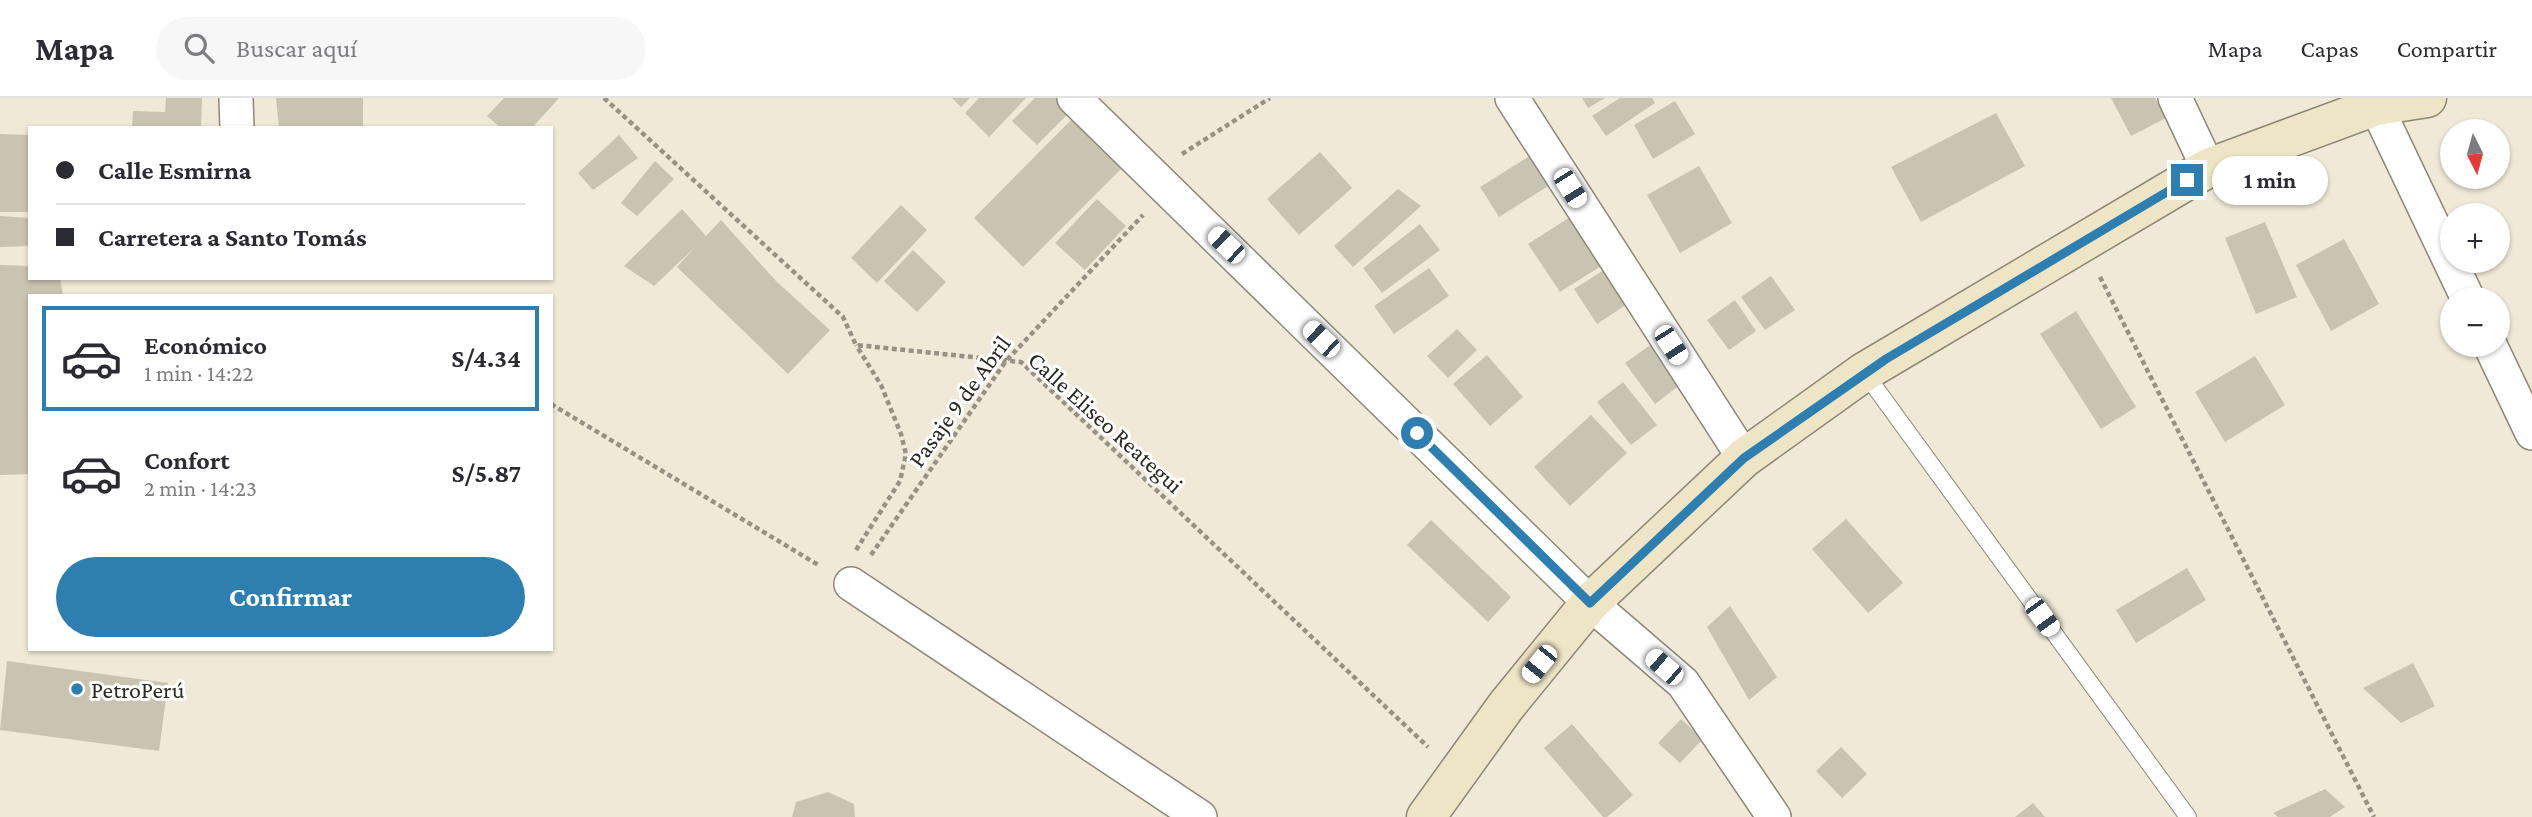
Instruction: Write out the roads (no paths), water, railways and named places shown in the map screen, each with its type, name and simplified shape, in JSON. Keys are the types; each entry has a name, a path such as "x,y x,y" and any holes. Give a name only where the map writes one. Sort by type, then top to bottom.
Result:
{"street":[{"path":"236,98 237,126"},
{"path":"1074,98 1590,603 1683,683 1774,817"},
{"path":"1512,98 1744,458"},
{"path":"2175,98 2208,168"},
{"path":"1426,817 1506,706 1590,603 1744,458 1864,372 2208,168 2376,106 2427,98"},
{"path":"2376,106 2462,287"},
{"path":"2496,357 2532,433"},
{"path":"845,581 1200,817"}],"lane":[{"path":"1864,372 2188,817"}],"place":[{"name":"PetroPerú","path":"77,689"}]}
